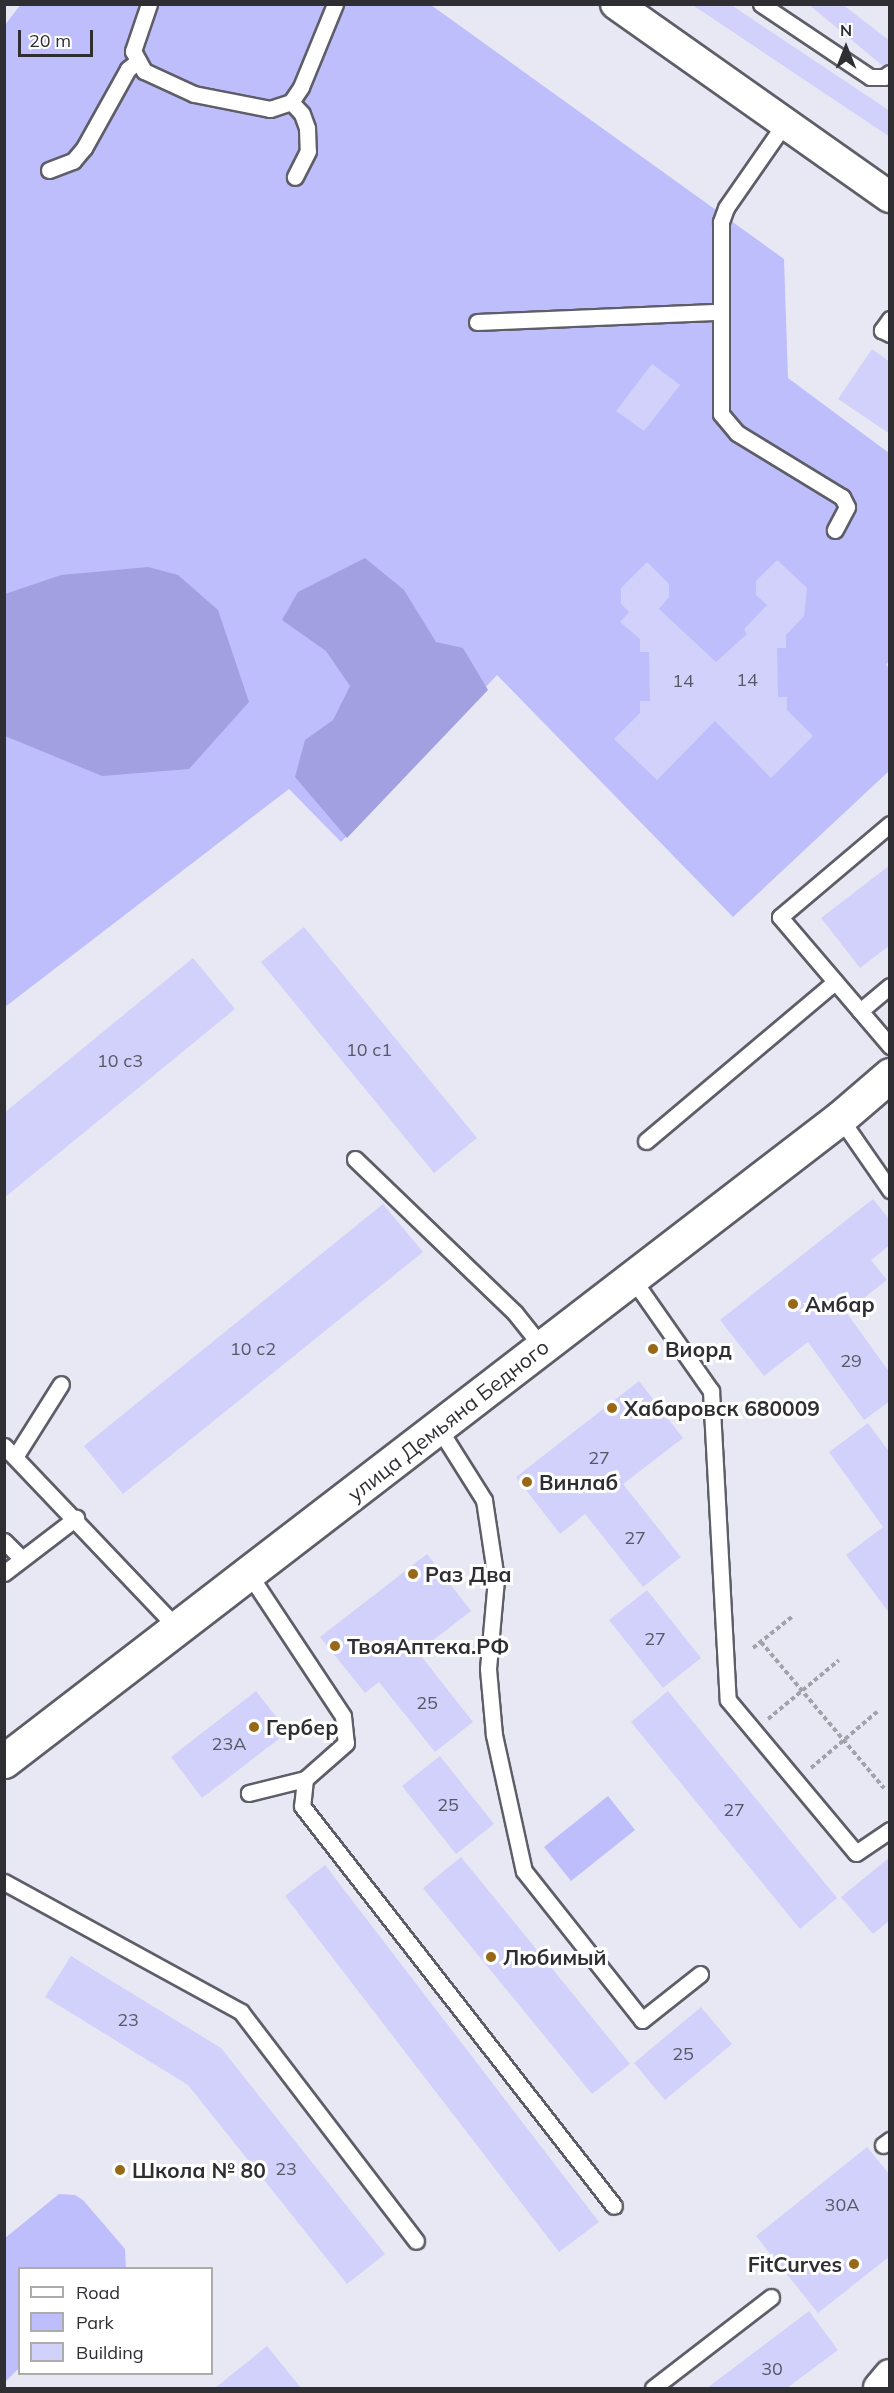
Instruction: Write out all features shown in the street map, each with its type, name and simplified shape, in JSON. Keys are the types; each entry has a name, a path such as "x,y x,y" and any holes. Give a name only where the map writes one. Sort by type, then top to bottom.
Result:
{"main road":[{"name":"улица Демьяна Бедного","path":"4,1761 840,1118 890,1075"}],"street":[{"path":"616,4 890,197"},
{"path":"879,2388 890,2375"}],"lane":[{"path":"149,4 133,51 144,71 194,94 248,107 270,109 291,102 301,87 335,4"},
{"path":"761,4 870,77 884,77 890,73"},
{"path":"49,170 73,161 96,131 128,69 137,62"},
{"path":"291,102 303,114 307,128 308,151 296,177"},
{"path":"785,123 723,215 718,240 721,414 727,425 842,497 847,507 835,530"},
{"path":"477,322 720,312"},
{"path":"890,319 882,330 890,334"},
{"path":"890,824 780,916 890,1046"},
{"path":"646,1141 835,982"},
{"path":"860,1011 890,986"},
{"path":"840,1118 890,1190"},
{"path":"355,1159 514,1313 542,1347"},
{"path":"632,1278 711,1391 729,1700 856,1853 890,1830"},
{"path":"61,1384 10,1451 76,1518 178,1629"},
{"path":"438,1427 483,1500 495,1579 488,1669 494,1735 524,1871 642,2020 700,1974"},
{"path":"4,1573 76,1518"},
{"path":"4,1541 22,1559"},
{"path":"249,1574 343,1716 345,1743 305,1779 249,1793"},
{"path":"305,1779 303,1806 614,2206"},
{"path":"4,1882 241,2012 416,2241"},
{"path":"653,2388 771,2297"}],"path":[{"path":"753,1648 793,1616"},
{"path":"761,1642 884,1788"},
{"path":"768,1720 839,1660"},
{"path":"808,1770 878,1711"}],"green space":[{"path":"21,4 431,5 784,259 788,378 889,453 890,660 886,665 890,669 889,771 733,917 497,675 341,842 289,789 5,1007 5,25"},
{"path":"608,1796 635,1830 571,1881 544,1847"},
{"path":"59,2194 75,2195 83,2200 125,2249 126,2267 18,2267 18,2369 5,2382 5,2238"}],"shaded area":[{"path":"365,558 404,590 436,642 463,648 488,690 347,838 295,777 305,740 333,720 350,686 326,651 282,620 298,592"},
{"path":"148,567 178,575 218,610 249,702 189,769 102,776 5,736 5,594 61,575"}],"building":[{"path":"691,4 730,4 890,111 890,137"},
{"path":"808,4 842,4 890,41 890,63 883,66"},
{"path":"872,349 890,362 890,434 838,399"},
{"path":"652,364 680,385 644,431 616,411"},
{"path":"777,560 807,588 804,616 786,635 786,648 777,648 778,697 787,697 787,710 813,736 771,778 715,721 657,780 614,739 640,713 640,701 650,701 649,652 640,652 640,639 620,622 629,612 621,604 621,588 647,562 669,584 669,597 659,609 716,662 747,634 744,629 767,605 756,595 756,581"},
{"path":"890,865 890,945 860,968 821,918"},
{"path":"304,927 477,1138 434,1173 261,962"},
{"path":"193,958 235,1009 4,1198 4,1113"},
{"path":"873,1199 890,1220 890,1245 871,1260 887,1280 846,1312 890,1373 890,1401 864,1420 808,1342 764,1376 720,1320"},
{"path":"383,1204 423,1252 123,1494 84,1446"},
{"path":"639,1381 683,1438 623,1484 681,1557 643,1587 585,1514 560,1534 516,1477"},
{"path":"868,1423 890,1453 890,1614 846,1555 883,1527 829,1452"},
{"path":"427,1554 471,1611 418,1652 473,1722 435,1752 379,1682 365,1693 320,1637"},
{"path":"647,1590 701,1658 663,1688 609,1620"},
{"path":"256,1691 288,1732 202,1798 171,1757"},
{"path":"668,1691 837,1898 800,1929 631,1722"},
{"path":"440,1756 494,1824 456,1854 402,1786"},
{"path":"461,1857 630,2064 592,2094 423,1888"},
{"path":"890,1857 890,1920 873,1934 841,1897"},
{"path":"325,1865 599,2222 559,2252 285,1896"},
{"path":"71,1956 221,2048 385,2254 347,2284 188,2085 45,1997"},
{"path":"701,2007 732,2044 665,2100 634,2063"},
{"path":"867,2147 890,2175 890,2256 818,2313 756,2236"},
{"path":"809,2311 838,2350 787,2388 707,2388"},
{"path":"267,2346 301,2388 215,2388"}],"place":[{"name":"Амбар","path":"793,1304"},
{"name":"Виорд","path":"653,1349"},
{"name":"Хабаровск 680009","path":"612,1408"},
{"name":"Винлаб","path":"527,1482"},
{"name":"Раз Два","path":"413,1574"},
{"name":"ТвояАптека.РФ","path":"335,1646"},
{"name":"Гербер","path":"254,1727"},
{"name":"Любимый","path":"491,1957"},
{"name":"Школа № 80","path":"120,2170"},
{"name":"FitCurves","path":"854,2264"}]}
